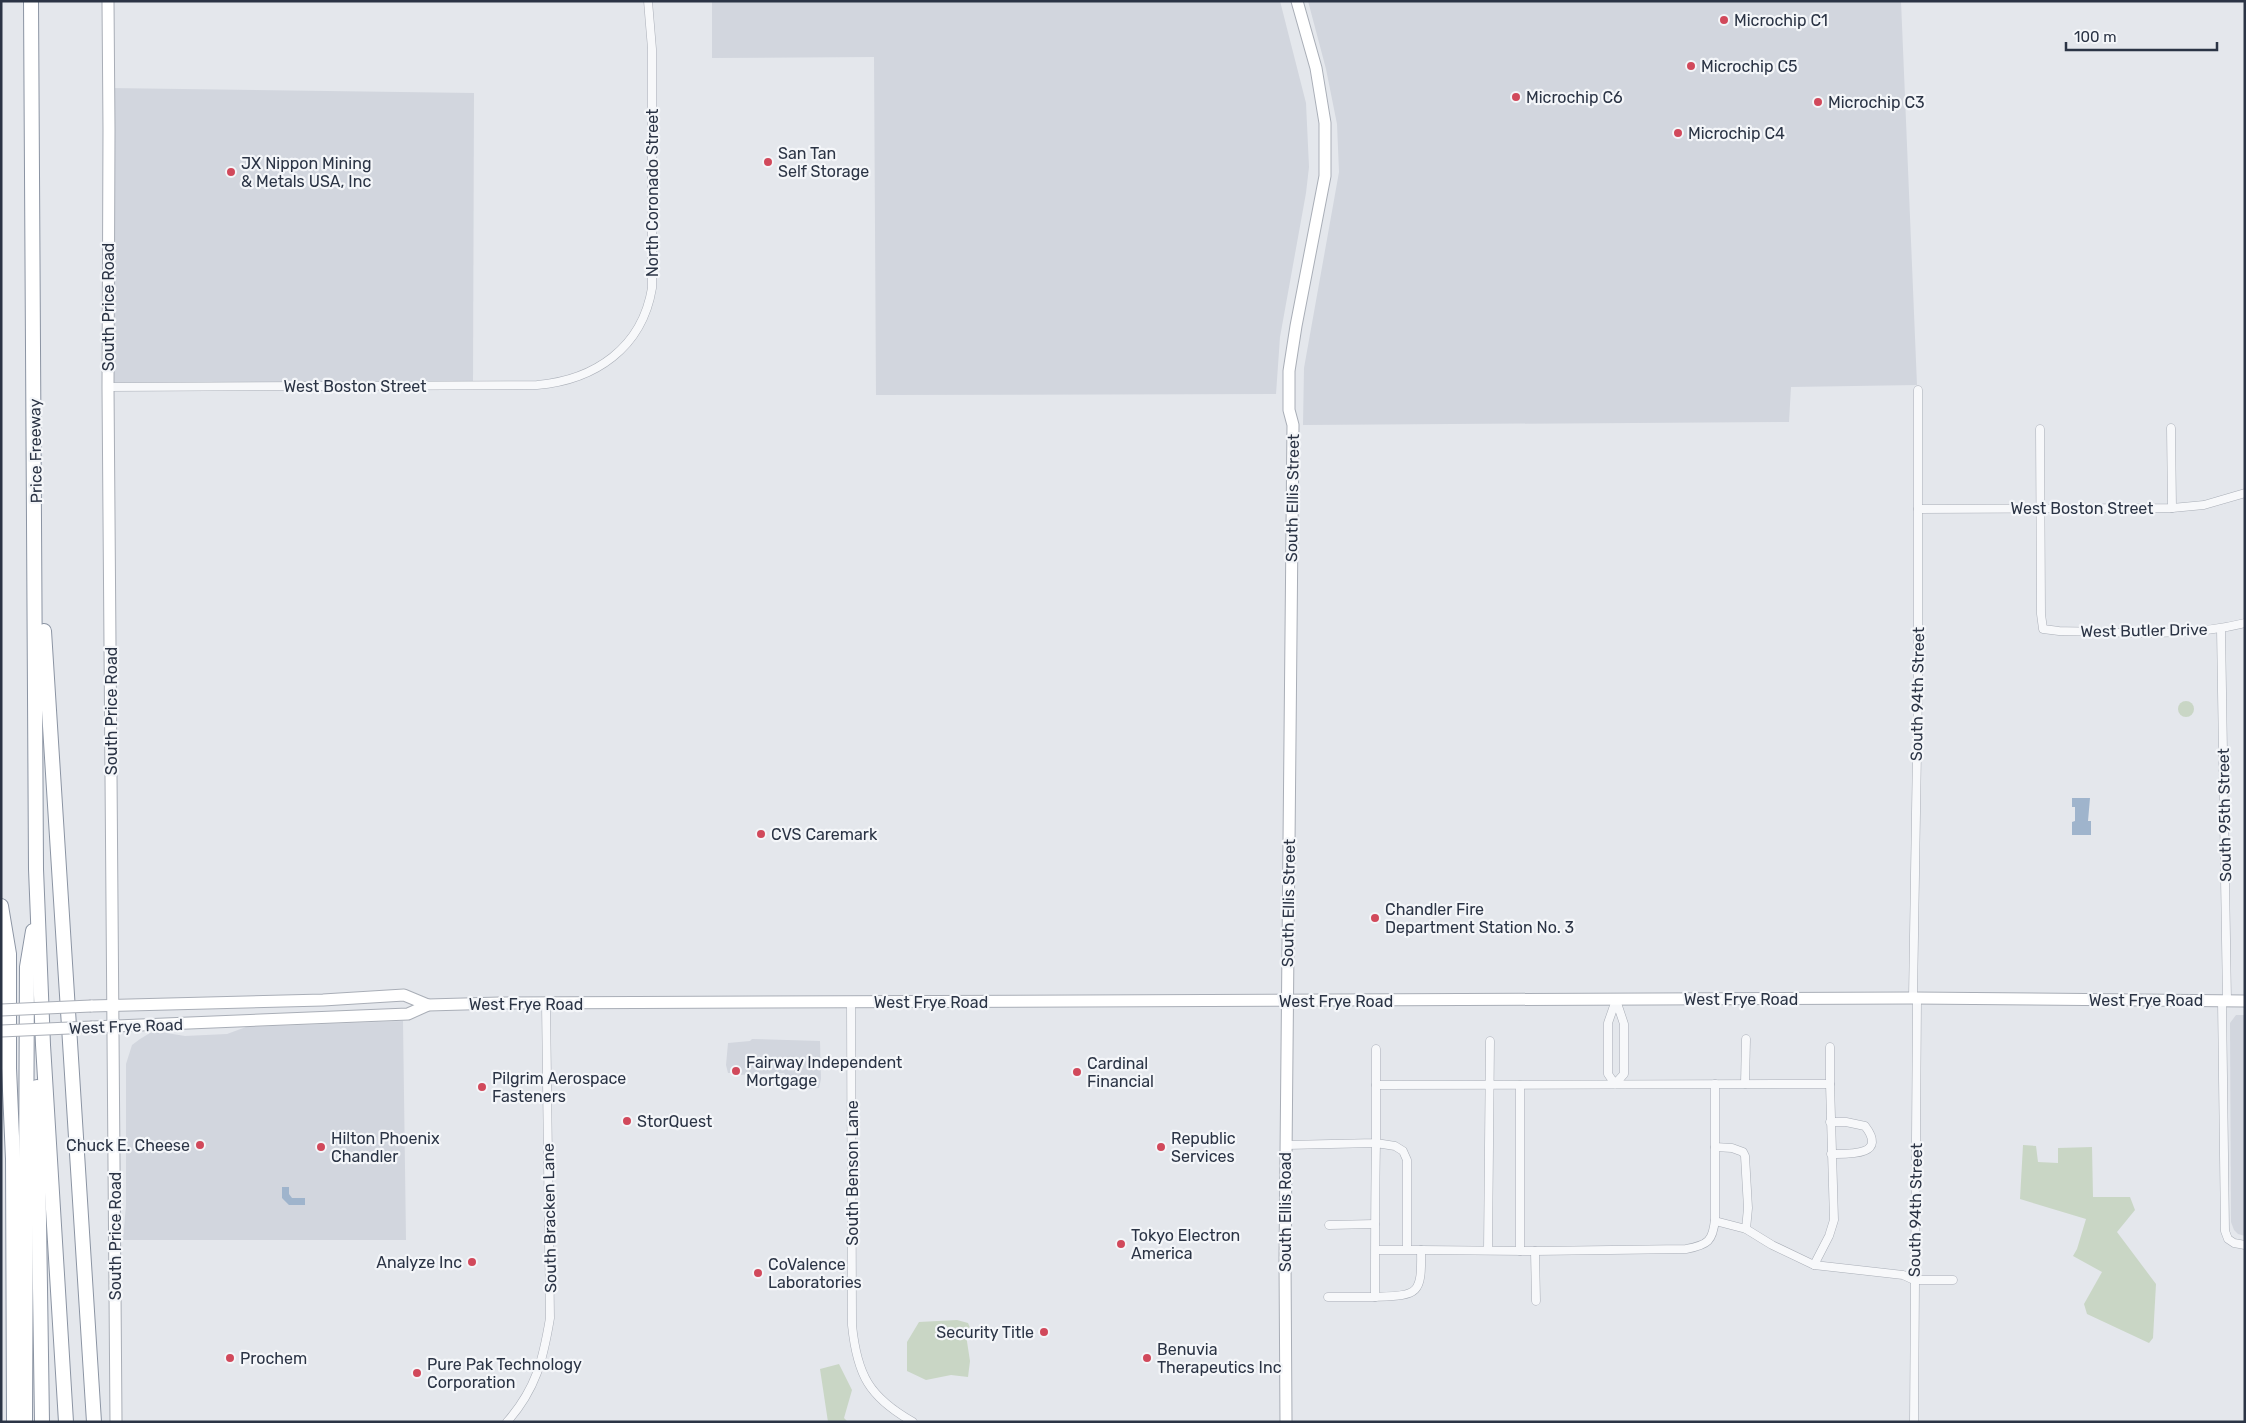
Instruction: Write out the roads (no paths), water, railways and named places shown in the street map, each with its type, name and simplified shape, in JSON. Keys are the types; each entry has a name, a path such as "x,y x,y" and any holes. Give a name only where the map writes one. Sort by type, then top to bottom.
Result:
{"highway":[{"name":"Price Freeway","path":"31,1 35,756 38,901"},
{"path":"35,488 94,1422"},
{"path":"25,1422 27,967 38,901"},
{"path":"38,901 34,978 42,1422"},
{"path":"38,901 43,1045 66,1422"},
{"path":"1,906 9,954 13,1159 14,1422"}],"street":[{"name":"South Price Road","path":"108,1 108,387 116,1422"},
{"name":"North Coronado Street","path":"600,368 615,356 633,334 645,313 652,288 652,49 648,1"},
{"name":"South Ellis Street","path":"1287,1001 1293,425 1288,410 1289,371 1325,176 1325,123 1316,68 1297,1"},
{"name":"West Boston Street","path":"108,387 528,385 569,381 600,368"},
{"name":"South 94th Street","path":"1914,1422 1918,390"},
{"path":"2171,428 2172,508"},
{"path":"2040,429 2040,508"},
{"name":"West Boston Street","path":"1918,509 2172,508 2204,505 2245,493"},
{"name":"West Butler Drive","path":"2040,508 2043,629 2059,631 2155,632 2221,629 2245,623"},
{"name":"South 95th Street","path":"2221,629 2225,1000 2225,1231 2228,1239 2234,1243 2245,1245"},
{"name":"West Frye Road","path":"1,1010 404,995 428,1005"},
{"name":"West Frye Road","path":"1,1031 408,1014 428,1005 546,1003 1915,998 2245,1001"},
{"path":"1616,1000 1608,1023 1608,1074 1616,1084"},
{"path":"1616,1000 1624,1024 1624,1074 1616,1084"},
{"name":"South Ellis Road","path":"1286,1422 1287,1001"},
{"path":"245,1002 246,1021"},
{"name":"South Benson Lane","path":"851,1002 852,1325 854,1352 864,1376 878,1398 913,1422"},
{"name":"South Bracken Lane","path":"507,1422 529,1391 537,1374 546,1349 550,1318 546,1003"},
{"path":"1745,1084 1746,1039"},
{"path":"1488,1250 1488,1085 1490,1041"},
{"path":"1814,1265 1829,1236 1834,1220 1830,1122 1830,1046"},
{"path":"1375,1297 1376,1049"},
{"path":"1375,1250 1536,1251 1686,1249 1700,1247 1709,1241 1714,1233 1715,1084"},
{"path":"1376,1085 1830,1084"},
{"path":"1520,1085 1520,1251"},
{"path":"1830,1122 1846,1122 1865,1126 1869,1131 1871,1141 1868,1150 1862,1154 1831,1154"},
{"path":"1286,1145 1385,1143 1403,1151 1407,1160 1408,1250"},
{"path":"1715,1147 1738,1149 1745,1156 1748,1208 1746,1229"},
{"path":"1715,1221 1746,1229 1772,1245 1814,1265 1903,1275 1914,1280 1953,1280"},
{"path":"1330,1225 1375,1224"},
{"path":"1328,1297 1409,1295 1417,1288 1421,1271 1421,1250"},
{"path":"1536,1251 1536,1301"}],"water":[{"path":"2072,798 2090,798 2088,821 2091,821 2091,835 2072,835 2075,807 2072,807"},
{"path":"282,1187 289,1187 289,1194 292,1198 305,1198 305,1205 289,1205 282,1198"}],"place":[{"name":"Microchip C1","path":"1724,20"},
{"name":"Microchip C5","path":"1691,66"},
{"name":"Microchip C6","path":"1516,97"},
{"name":"Microchip C3","path":"1818,102"},
{"name":"Microchip C4","path":"1678,133"},
{"name":"San Tan Self Storage","path":"768,162"},
{"name":"JX Nippon Mining & Metals USA, Inc","path":"231,172"},
{"name":"CVS Caremark","path":"761,834"},
{"name":"Chandler Fire Department Station No. 3","path":"1375,918"},
{"name":"Fairway Independent Mortgage","path":"736,1071"},
{"name":"Cardinal Financial","path":"1077,1072"},
{"name":"Pilgrim Aerospace Fasteners","path":"482,1087"},
{"name":"StorQuest","path":"627,1121"},
{"name":"Chuck E. Cheese","path":"200,1145"},
{"name":"Hilton Phoenix Chandler","path":"321,1147"},
{"name":"Republic Services","path":"1161,1147"},
{"name":"Tokyo Electron America","path":"1121,1244"},
{"name":"Analyze Inc","path":"472,1262"},
{"name":"CoValence Laboratories","path":"758,1273"},
{"name":"Security Title","path":"1044,1332"},
{"name":"Prochem","path":"230,1358"},
{"name":"Benuvia Therapeutics Inc","path":"1147,1358"},
{"name":"Pure Pak Technology Corporation","path":"417,1373"}]}
